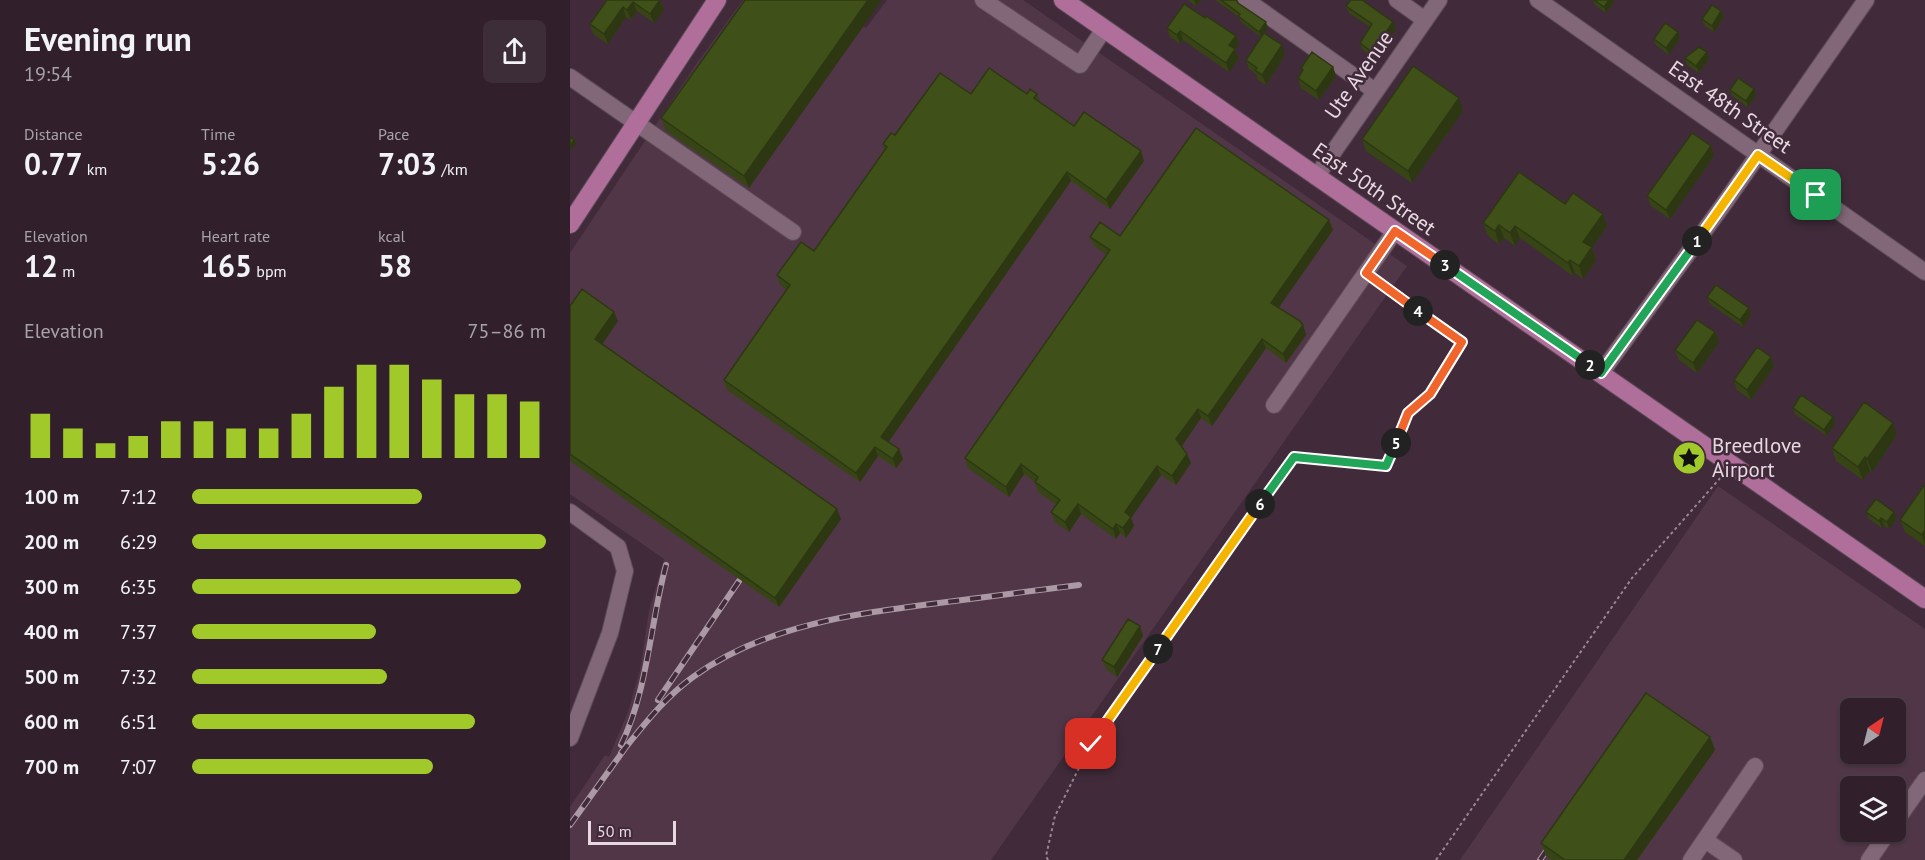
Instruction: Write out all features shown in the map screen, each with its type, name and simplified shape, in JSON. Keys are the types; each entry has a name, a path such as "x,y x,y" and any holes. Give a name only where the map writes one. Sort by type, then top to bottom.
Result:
{"main road":[{"path":"570,224 717,0"},
{"name":"East 50th Street","path":"1073,3 1104,29 1925,599"}],"street":[{"path":"983,0 1080,65 1104,29"},
{"path":"1246,0 1375,91"},
{"path":"1397,0 1425,20"},
{"name":"Ute Avenue","path":"1316,177 1439,0"},
{"name":"East 48th Street","path":"1538,0 1925,272"},
{"path":"1601,373 1866,0"},
{"path":"570,77 793,232"},
{"path":"1274,405 1395,231"},
{"path":"570,512 618,547 625,571 610,633 570,738"},
{"path":"1691,860 1755,766"},
{"path":"1906,807 1925,780"},
{"path":"1705,840 1734,860"},
{"path":"1869,860 1881,842"}],"path":[{"path":"1048,860 1046,856 1055,816 1091,744 1294,457 1386,466 1408,413 1430,394 1462,342 1366,273"},
{"path":"1436,860 1632,578 1732,464"}],"shaded area":[{"path":"743,0 826,0 866,28 887,0 1023,0 1407,266 991,860 570,860 570,807 605,755 609,757 628,712 640,670 649,611 664,559 570,494 570,253 697,63"},
{"path":"1718,486 1925,629 1925,860 1460,860"}],"building":[{"path":"607,0 660,0 650,14 633,2 627,10 623,7 604,34 590,24"},
{"path":"745,0 868,0 744,176 661,118"},
{"path":"1221,0 1236,0 1266,22 1259,32"},
{"path":"1351,0 1362,0 1393,22 1372,52 1360,43 1372,24 1346,6"},
{"path":"1594,0 1609,0 1604,7"},
{"path":"1184,4 1236,36 1229,45 1235,49 1226,63 1180,31 1177,35 1167,28"},
{"path":"1712,5 1721,11 1712,26 1702,19"},
{"path":"1665,23 1678,32 1666,48 1654,39"},
{"path":"1264,33 1282,45 1262,75 1246,60"},
{"path":"1699,47 1707,52 1696,66 1685,58"},
{"path":"1312,52 1333,67 1316,91 1298,78 1303,70 1301,68"},
{"path":"1413,66 1459,98 1408,171 1362,139"},
{"path":"989,68 1027,94 1030,89 1037,94 1034,98 1074,126 1084,112 1141,151 1106,200 1067,172 881,437 899,449 893,459 875,447 856,473 724,380 790,285 777,275 801,242 814,251 887,147 883,144 891,133 895,135 940,73 971,94"},
{"path":"1738,78 1754,89 1746,101 1730,90"},
{"path":"1196,128 1329,220 1271,303 1303,325 1283,354 1262,339 1208,416 1198,409 1176,439 1187,454 1172,476 1157,466 1125,512 1131,517 1123,528 1116,524 1113,529 1078,504 1065,522 1051,512 1060,500 1035,482 1038,477 1021,464 1006,487 965,458 1110,250 1090,237 1100,222 1120,236"},
{"path":"1692,133 1711,146 1666,210 1647,196"},
{"path":"1519,172 1565,204 1573,193 1603,214 1583,242 1592,247 1579,266 1570,260 1568,263 1515,226 1510,233 1499,225 1495,231 1483,223"},
{"path":"1716,285 1749,308 1740,320 1707,297"},
{"path":"582,289 614,312 595,339 837,509 775,598 570,454 570,306"},
{"path":"1697,320 1715,332 1693,363 1675,350"},
{"path":"1757,347 1771,357 1747,390 1734,380"},
{"path":"1801,395 1833,417 1824,430 1793,408"},
{"path":"1864,402 1893,423 1867,459 1865,457 1858,467 1832,448"},
{"path":"1925,484 1925,530 1922,535 1900,520"},
{"path":"1876,499 1894,512 1887,522 1881,518 1879,521 1866,512"},
{"path":"1128,619 1140,626 1114,667 1102,660"},
{"path":"1646,693 1710,737 1624,860 1565,860 1541,843"}],"railway":[{"path":"621,745 630,724 643,679 666,565"},
{"path":"658,700 739,581"},
{"path":"621,753 663,703 682,685 721,659 750,645 811,625 874,612 1079,585"},
{"path":"570,825 626,747"},
{"path":"1540,860 1554,840"}],"place":[{"name":"Breedlove Airport","path":"1689,458"}],"route":[{"path":"1091,744 1294,457 1386,466 1408,413 1430,394 1462,342 1366,273 1395,231 1601,373 1758,155 1816,195"}]}
